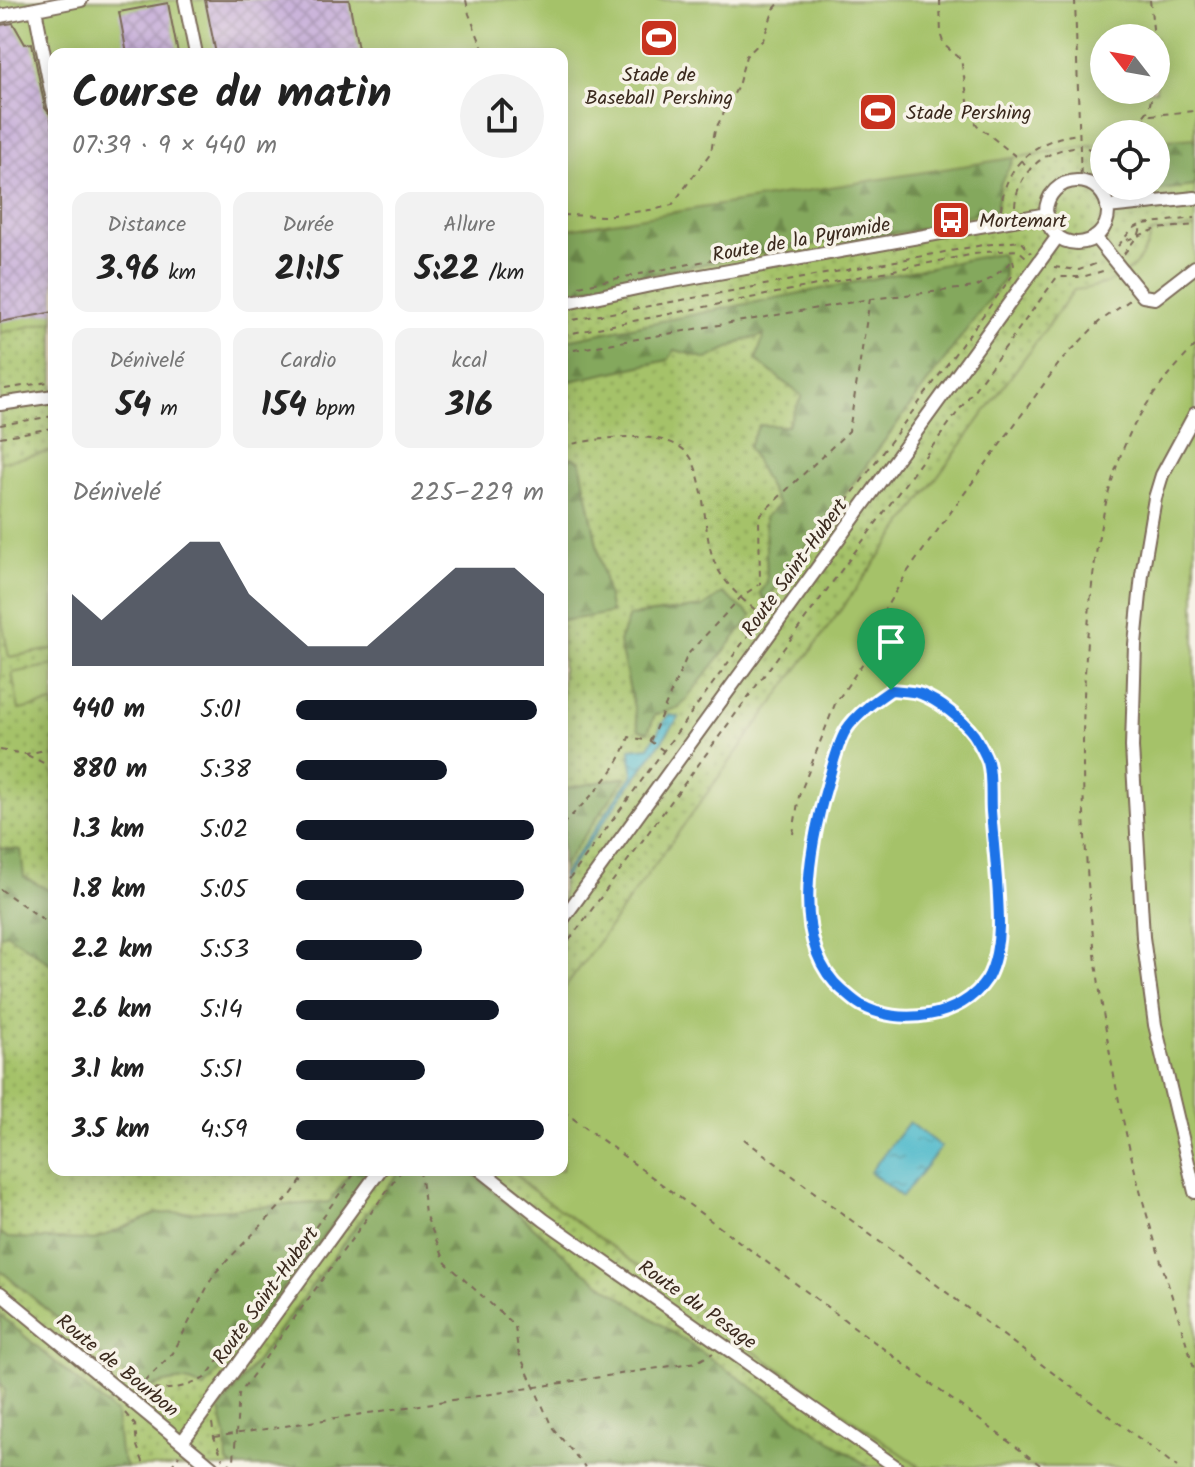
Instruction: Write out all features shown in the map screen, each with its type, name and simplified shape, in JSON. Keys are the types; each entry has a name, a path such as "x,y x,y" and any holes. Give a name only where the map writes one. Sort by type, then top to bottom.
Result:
{"street":[{"path":"0,16 81,0"},
{"path":"185,0 195,48"},
{"path":"35,9 48,75"},
{"path":"1081,181 1099,190 1107,207 1107,219 1095,237 1077,243 1058,236 1047,214 1050,198 1058,189 1067,183 1081,181"},
{"path":"1107,207 1195,198"},
{"name":"Route de la Pyramide","path":"568,303 1047,214"},
{"name":"Route Saint-Hubert","path":"568,912 1058,236"},
{"path":"1095,237 1149,299 1155,298 1195,267"},
{"path":"0,404 48,397"},
{"path":"1195,414 1162,475 1155,498 1136,630 1132,747 1143,937 1155,1025 1195,1192"},
{"name":"Route Saint-Hubert","path":"182,1442 376,1176"},
{"name":"Route du Pesage","path":"489,1176 544,1220 896,1467"},
{"name":"Route de Bourbon","path":"0,1293 212,1467"}],"path":[{"path":"466,0 483,48"},
{"path":"568,215 605,216 672,205 711,152 715,130 738,86 746,56 763,40 774,9 782,0"},
{"path":"940,0 941,36 944,45 961,59 970,113 977,125 1030,168"},
{"path":"1075,0 1081,181"},
{"path":"1150,0 1153,24"},
{"path":"1142,120 1151,115 1195,111"},
{"path":"1001,211 1005,187 1019,160 1043,143 1080,134"},
{"path":"1015,213 1016,195 1030,168 1047,155 1074,147"},
{"path":"1114,251 1132,229 1137,216"},
{"path":"1132,229 1142,224 1195,218"},
{"path":"1121,257 1139,234 1142,224"},
{"path":"1120,245 1139,234 1157,229 1195,225"},
{"name":"Route de la Pyramide","path":"568,321 983,245 1021,241 1035,257"},
{"path":"568,334 985,252 1018,250 1028,260"},
{"path":"1049,265 1079,270 1106,258"},
{"path":"568,351 870,299 976,287 1013,260 1015,271 568,881"},
{"path":"568,942 1055,277 1082,277 1101,272 1112,265"},
{"path":"793,834 799,796 835,704 869,654 885,609 908,571 1060,362 1099,322 1140,292"},
{"path":"650,741 688,654 739,599 760,584 759,516 849,431 870,299"},
{"path":"1195,346 1168,374 1130,432 1109,491 1091,591 1084,674 1084,802 1092,943 1114,1073 1139,1187 1195,1372"},
{"path":"0,390 48,382"},
{"path":"0,425 48,417"},
{"path":"0,437 48,429"},
{"path":"568,445 632,436 673,442 693,460 701,488 712,557 739,599 763,615"},
{"path":"869,654 887,666 891,690"},
{"path":"891,690 921,694 952,714 973,734 988,763 999,928 994,959 987,979 971,996 951,1008 930,1015 903,1017 860,1005 837,986 819,959 810,918 808,866 819,810 833,764 846,730 868,706 891,690"},
{"path":"568,819 609,775 623,754 629,737 650,741 662,750"},
{"path":"26,754 48,749"},
{"path":"0,750 26,754 48,765"},
{"path":"0,889 48,923"},
{"path":"568,1115 1043,1467"},
{"path":"744,1139 1177,1467"},
{"path":"145,1467 137,1446 135,1425 125,1414 127,1399 173,1353 214,1274 291,1195 305,1176"},
{"path":"141,1385 148,1389 192,1385 206,1377 353,1176"},
{"path":"224,1467 234,1460 239,1394 398,1176"},
{"path":"421,1176 425,1214 446,1263 515,1326 518,1351 552,1427 585,1467"},
{"path":"214,1437 533,1385 697,1362 724,1347"},
{"path":"210,1405 214,1437 224,1467"}],"green space":[{"path":"0,0 1195,0 1195,1467 0,1467"},
{"name":"Stade Pershing","path":"0,0 1195,0 1195,138 1170,140 1170,120 1090,120 1090,146 568,229 568,48 48,48 48,322 0,333"},
{"path":"568,55 1019,149 1001,182 996,210 951,219 938,227 843,240 568,292"},
{"path":"1195,125 1195,186 1170,189 1170,131"},
{"path":"1195,228 1195,1467 921,1467 733,1337 527,1186 518,1176 568,1176 568,984 1074,290 1100,285 1123,275 1140,258 1151,233"},
{"path":"1000,253 1004,260 1004,279 766,601 760,593 767,583 765,517 778,505 748,447 759,425 787,426 802,396 756,360 764,335 745,340 707,359 675,350 668,360 568,381 568,340"},
{"path":"568,397 573,421 568,425"},
{"path":"48,452 48,650 9,657 0,610 0,462"},
{"path":"571,457 580,461 611,613 568,620 568,462"},
{"path":"723,593 752,616 680,707 655,715 648,732 639,730 619,642 629,616 703,607"},
{"path":"48,666 48,704 19,710 12,673"},
{"path":"626,777 568,859 568,788"},
{"path":"0,848 21,850 24,877 48,890 48,962 6,933 0,936"},
{"path":"348,1176 370,1176 204,1389 181,1381 142,1390 0,1270 0,1233 8,1238 94,1240 156,1214 329,1202"},
{"path":"396,1176 476,1176 583,1271 869,1467 234,1467 227,1462 226,1436 220,1410"},
{"path":"0,1315 116,1414 120,1453 126,1467 0,1467 0,1410 5,1391 0,1381"}],"water":[{"path":"667,716 679,717 568,872 632,776 630,749 649,747"},
{"path":"909,1122 941,1147 902,1197 870,1172"}],"building":[{"path":"205,0 349,0 358,48 215,48"},
{"path":"168,3 177,48 126,48 119,12"},
{"path":"13,23 25,44 32,43 48,112 48,313 0,322 0,25"}],"place":[{"name":"Stade de Baseball Pershing","path":"659,38"},
{"name":"Stade Pershing","path":"878,112"},
{"name":"Mortemart","path":"951,220"}],"route":[{"path":"891,690 921,694 952,714 973,734 988,763 999,928 994,959 987,979 971,996 951,1008 930,1015 903,1017 860,1005 837,986 819,959 810,918 808,866 819,810 833,764 846,730 868,706 891,690"}]}
